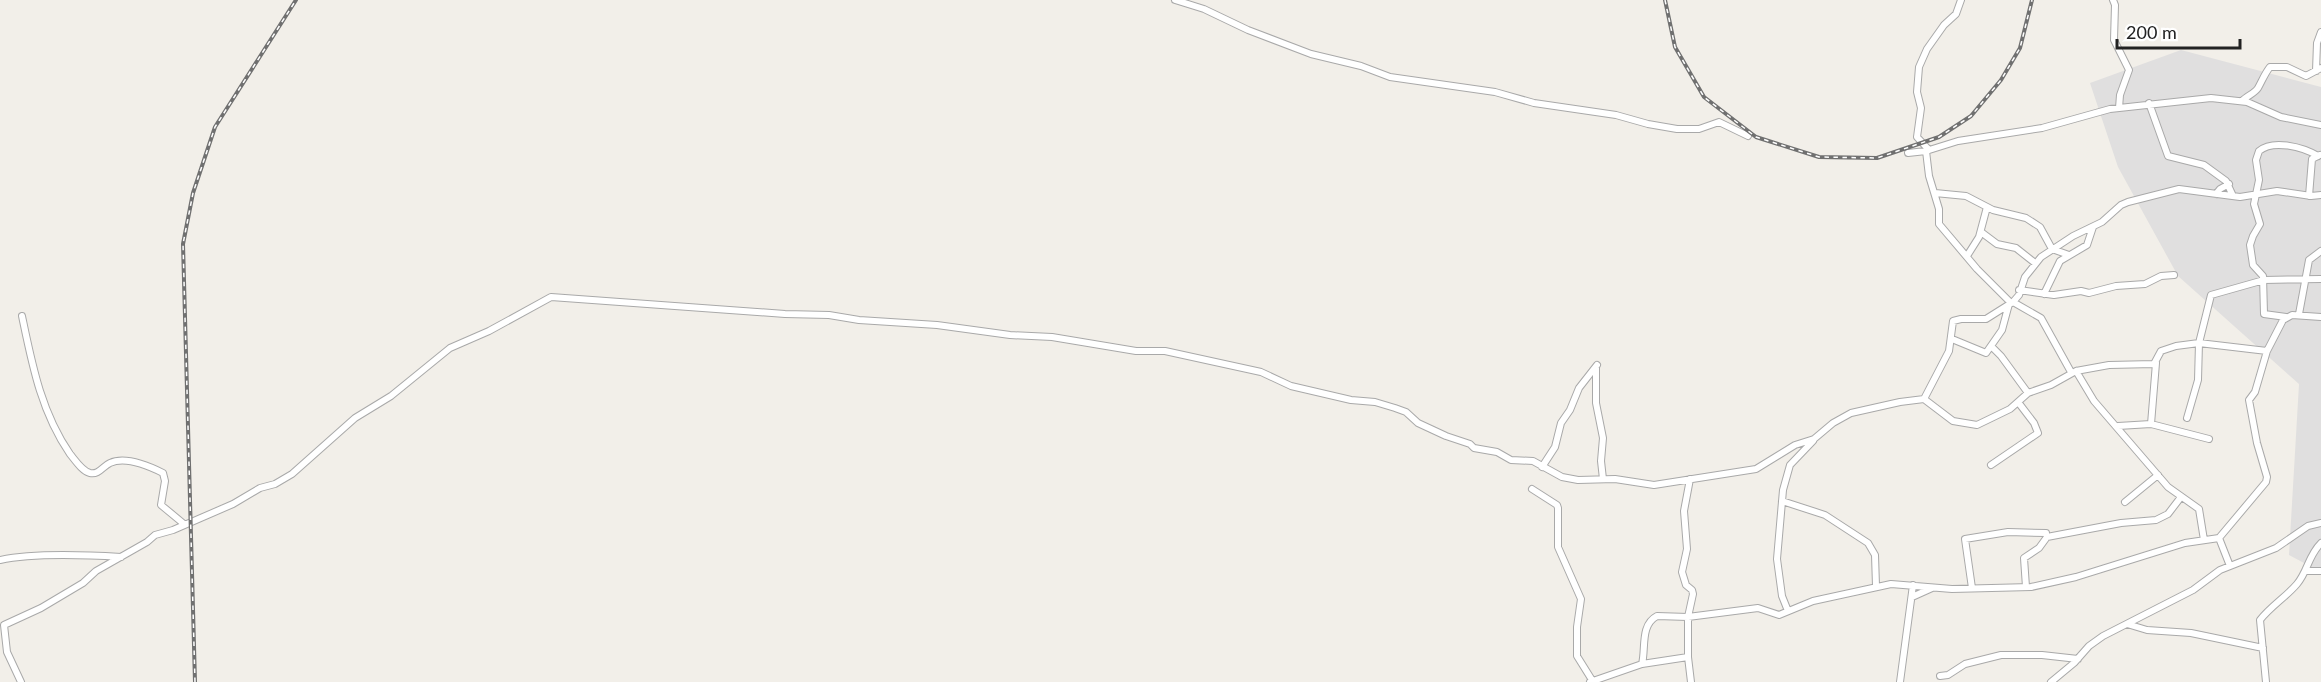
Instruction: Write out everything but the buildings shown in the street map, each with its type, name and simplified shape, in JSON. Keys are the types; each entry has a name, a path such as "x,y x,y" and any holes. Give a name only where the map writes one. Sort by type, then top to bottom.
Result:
{"street":[{"path":"1175,0 1204,9 1248,30 1315,55 1361,66 1390,76 1495,92 1550,106 1616,115 1647,124 1677,129 1699,129 1719,122 1748,136"},
{"path":"1961,0 1956,14 1944,25 1927,50 1918,72 1917,92 1921,108 1917,138 1928,150 1929,176 1939,209 1939,224 1988,282 2011,303 2041,318 2094,401 2158,475 2200,512 2204,540"},
{"path":"2114,0 2114,40 2129,70 2120,95 2120,108"},
{"path":"2242,101 2256,90 2270,66 2287,68 2301,75 2310,75 2318,70 2317,43 2321,32"},
{"path":"1908,153 1958,141 2042,128 2101,111 2217,98 2242,101 2281,117 2321,125"},
{"path":"2149,104 2168,156 2199,163 2229,184 2233,196"},
{"path":"2319,156 2287,147 2265,147 2259,151 2256,160 2259,177 2254,204 2260,224 2250,245 2251,261 2262,273 2264,280 2264,314 2321,317"},
{"path":"2309,196 2311,165 2313,158 2319,156"},
{"path":"2216,194 2218,190 2229,184"},
{"path":"1924,399 1940,371 1952,339 1952,324 1956,320 1986,319 2011,303 2017,298 2022,282 2035,263 2052,249 2093,227 2124,204 2172,190 2185,189 2233,196 2246,196 2257,190 2284,191 2309,196 2321,195"},
{"path":"1935,193 1966,196 1987,207 2030,220 2040,227 2052,249 2069,255"},
{"path":"1967,256 1981,232 1987,207"},
{"path":"2044,294 2058,263 2087,245 2093,227"},
{"path":"1981,232 1997,244 2016,248 2035,263"},
{"path":"2298,314 2310,258 2321,251"},
{"path":"2019,290 2054,296 2081,291 2092,293 2116,286 2145,284 2161,276 2174,275"},
{"path":"2187,418 2198,380 2199,343 2211,295 2264,280 2321,279"},
{"path":"21,682 7,652 4,625 41,608 83,583 96,571 155,536 233,504 260,488 274,484 292,474 355,418 391,396 450,348 489,331 551,297 597,302 626,301 676,307 830,315 859,320 937,325 1010,335 1052,337 1136,351 1165,351 1261,372 1291,386 1351,400 1380,403 1406,412 1418,423 1474,448 1497,452 1511,459 1533,461 1569,479 1622,479 1654,485 1760,468 1795,445 1814,439"},
{"path":"1952,339 1985,353 2002,330 2011,303"},
{"path":"22,316 45,407 58,435 75,460 92,473 99,471 110,462 118,461 139,464 163,473 165,481 161,505 184,525"},
{"path":"1642,664 1644,638 1653,617 1726,614 1753,609 1763,609 1776,615 1812,601 1843,596 1876,586 2026,587 2063,580 2185,543 2218,538 2266,482 2267,477 2257,443 2249,400 2255,392 2266,351 2287,317"},
{"path":"2151,424 2156,363 2158,356 2166,349 2199,343 2266,351"},
{"path":"1991,346 2028,393"},
{"path":"1788,611 1782,596 1777,559 1785,477 1790,465 1814,439 1833,423 1857,411 1906,400 1924,399 1947,418 1971,425 1985,422 2018,402 2028,393 2051,385 2073,371 2096,366 2156,363"},
{"path":"1542,466 1555,447 1561,423 1586,377 1597,367 1596,403 1602,438 1603,479"},
{"path":"1991,465 2038,433 2034,423 2018,402"},
{"path":"2118,426 2151,424 2209,439"},
{"path":"2125,502 2158,475"},
{"path":"1690,479 1684,511 1687,549 1682,572 1686,585 1693,592 1688,617 1688,657 1691,682"},
{"path":"1532,489 1557,505 1558,547 1581,598 1577,627 1577,656 1591,681 1642,664 1688,657"},
{"path":"2026,587 2024,558 2039,548 2049,536 2129,521 2156,520 2166,516 2181,497"},
{"path":"1782,501 1825,515 1868,543 1875,555 1876,586"},
{"path":"2051,682 2095,641 2193,590 2220,570 2276,548 2308,526 2321,523"},
{"path":"1972,588 1965,539 2008,532 2046,532"},
{"path":"2218,538 2230,566"},
{"path":"2266,682 2260,620 2299,582 2313,551 2321,543"},
{"path":"0,560 92,556 121,558"},
{"path":"2305,571 2321,571"},
{"path":"1900,682 1913,585"},
{"path":"1912,597 1933,588"},
{"path":"2127,624 2147,630 2191,633 2263,648"},
{"path":"1940,676 1948,675 1965,664 2001,655 2042,655 2078,659"},
{"path":"2057,682 2061,674"}],"shaded area":[{"path":"2181,50 2321,87 2321,572 2289,555 2299,384 2178,276 2118,167 2090,83"}],"railway":[{"path":"195,682 183,244 193,193 215,127 296,0"},
{"path":"1665,0 1675,47 1704,97 1756,137 1819,157 1877,158 1939,137 1971,116 2001,80 2020,48 2032,0"}]}
